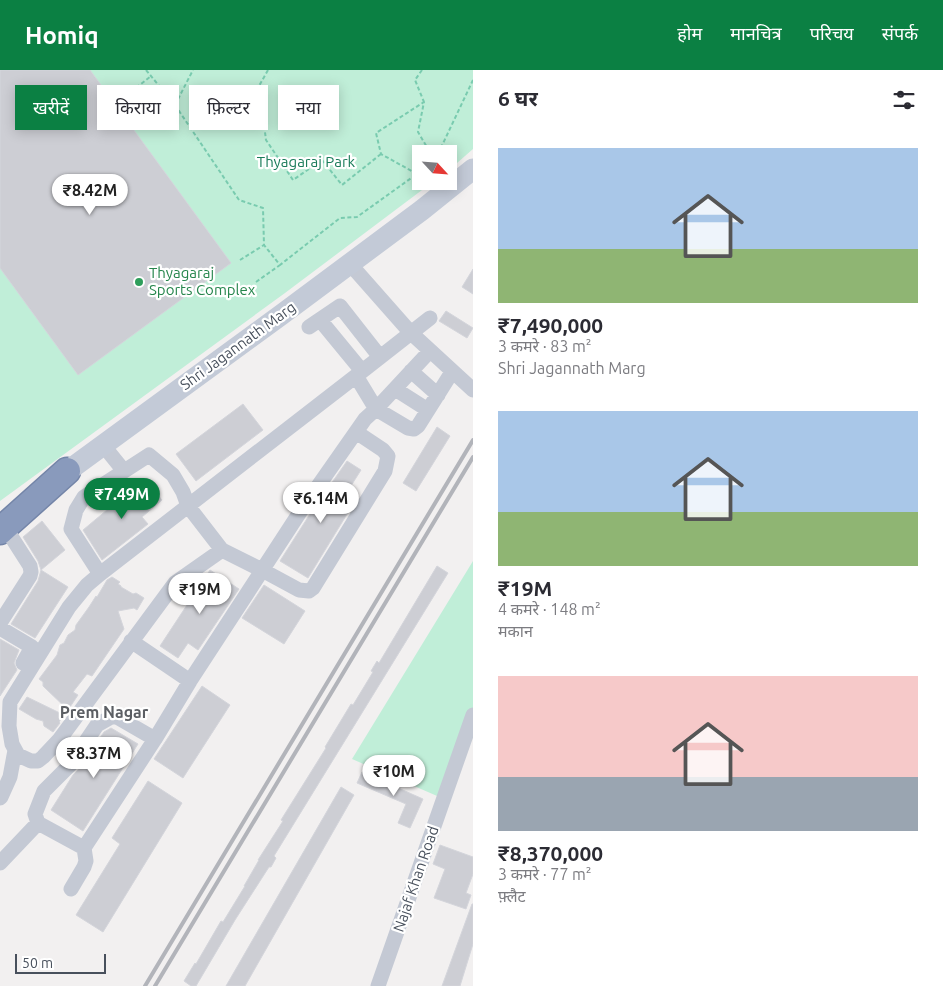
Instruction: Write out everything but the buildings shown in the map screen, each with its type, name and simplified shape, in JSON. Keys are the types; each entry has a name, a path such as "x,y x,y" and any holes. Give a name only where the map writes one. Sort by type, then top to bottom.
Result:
{"highway":[{"path":"2,526 67,471"}],"street":[{"name":"Shri Jagannath Marg","path":"67,471 350,264 473,169"},
{"path":"350,264 410,332 473,390"},
{"path":"380,357 344,303 314,324 359,374 376,409 408,428 414,429 418,426 452,372"},
{"path":"0,798 10,777 10,702 69,608 87,585 430,318"},
{"path":"71,889 86,861 84,848 302,509 365,419 430,351"},
{"path":"411,371 438,395"},
{"path":"395,389 428,410"},
{"path":"100,574 71,529 76,510 84,497 149,455 173,476 183,492 188,506 222,550 299,590 309,591 313,588 385,471 388,456 384,450 356,432"},
{"path":"103,445 124,471"},
{"path":"0,623 31,572 30,566 2,526"},
{"path":"9,745 18,755 31,761 38,761 43,758 59,740 175,583 222,550"},
{"path":"0,700 64,596"},
{"path":"0,628 32,646"},
{"path":"131,641 190,682"},
{"name":"Najaf Khan Road","path":"378,986 473,715"},
{"path":"84,848 38,823 34,814 44,791 70,765 97,725 111,717 117,717 155,740"},
{"path":"0,863 38,823"}],"path":[{"path":"146,70 158,85"},
{"path":"179,97 193,70"},
{"path":"268,70 259,86 266,140 294,180 322,160 342,185 381,154"},
{"path":"422,70 415,80 424,102 418,132 426,145"},
{"path":"139,85 151,76"},
{"path":"442,145 473,80"},
{"path":"412,171 381,154 376,133 424,102"},
{"path":"179,111 239,200 263,208 264,245 280,264"},
{"path":"256,282 340,218 357,218 412,178"},
{"path":"240,260 264,245"}],"green space":[{"name":"Thyagaraj Sports Complex","path":"0,70 473,70 473,149 458,162 458,145 412,145 412,190 422,190 285,293 0,501"},
{"path":"473,561 473,715 444,799 352,759"}],"railway":[{"path":"145,986 473,440"},
{"path":"155,986 473,457"}],"place":[{"name":"Thyagaraj Sports Complex","path":"139,282"}],"district":[{"name":"Prem Nagar","path":"104,712"}],"park label":[{"name":"Thyagaraj Park","path":"306,162"}]}
